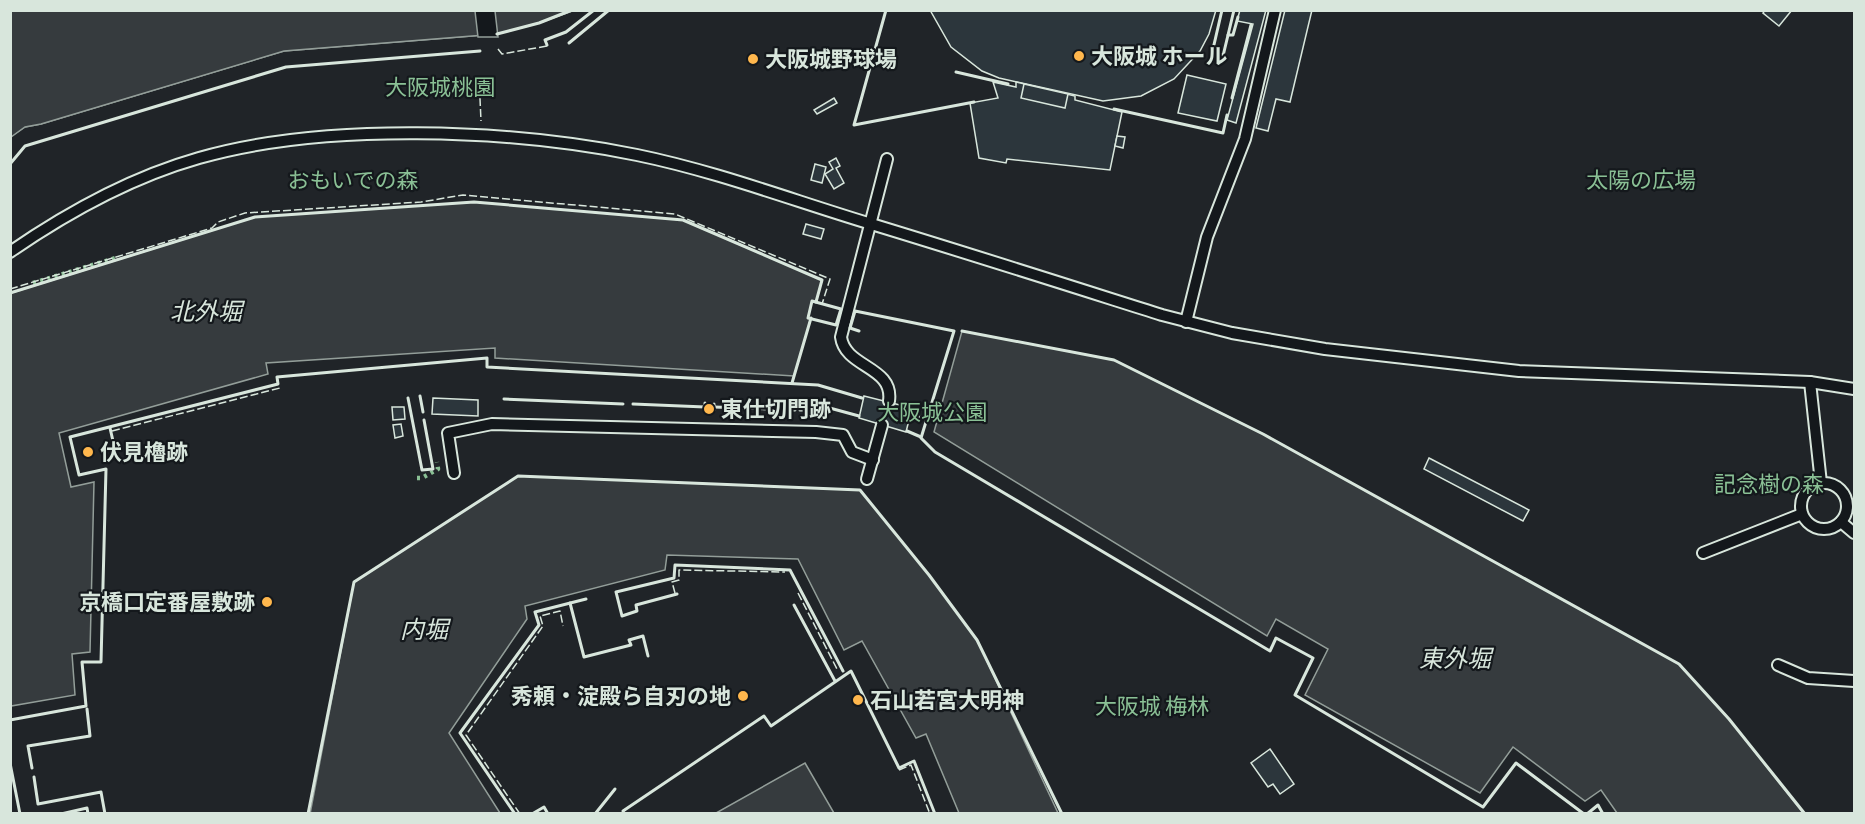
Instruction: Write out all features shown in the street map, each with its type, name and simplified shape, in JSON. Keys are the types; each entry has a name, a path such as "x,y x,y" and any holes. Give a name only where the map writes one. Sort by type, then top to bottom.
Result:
{"street":[{"path":"1186,322 1207,237 1245,139 1275,10"},
{"path":"10,252 52,225 123,187 196,159 286,140 372,134 497,137 637,155 742,183 1186,322 1232,333 1325,349 1519,371 1810,382 1854,389"},
{"path":"886,159 841,337 842,344 850,356 884,379 890,393 889,401"},
{"path":"1810,382 1821,483"},
{"path":"454,473 448,433 492,424 816,432 843,435 852,452 873,460"},
{"path":"867,479 882,425"},
{"path":"1821,483 1831,484 1844,496 1846,505 1841,522 1833,527 1814,527 1802,514 1801,503 1804,493 1812,486 1821,483"},
{"path":"1703,553 1802,514"},
{"path":"1841,522 1854,533"},
{"path":"1778,665 1808,678 1854,681"}],"green space":[{"name":"大阪城公園","path":"572,11 1854,11 1854,813 11,813 10,137 25,127 284,51 497,34"}],"water":[{"path":"11,11 572,11 497,34 284,51 25,127 11,137"},
{"name":"北外堀","path":"474,202 683,220 822,280 816,302 812,302 808,317 811,318 794,376 495,358 495,348 266,363 268,374 59,433 71,487 94,482 90,652 72,654 75,695 11,706 11,293 255,217"},
{"name":"東外堀","path":"962,331 1114,360 1263,434 1679,664 1729,719 1803,813 1617,813 1601,790 1585,801 1513,747 1480,793 1305,695 1328,649 1276,619 1267,636 934,432"},
{"name":"内堀","path":"518,476 860,490 929,575 977,640 1058,813 959,813 926,734 916,738 862,641 844,650 798,559 667,555 665,570 525,606 527,619 449,733 500,813 310,814 354,582"},
{"path":"805,763 834,813 716,813"}],"pier":[{"path":"475,11 495,11 498,37 478,37"}],"building":[{"name":"大阪城 ホール","path":"930,10 1216,10 1209,34 1200,51 1174,79 1141,96 1103,101 999,78 982,71 951,47"},
{"path":"1240,10 1266,10 1236,123 1227,120 1253,24 1237,21"},
{"path":"1285,10 1312,10 1290,102 1276,99 1268,131 1256,128"},
{"path":"1765,10 1792,10 1779,26 1763,13"},
{"path":"1187,75 1226,84 1217,121 1178,113"},
{"path":"993,82 1016,87 1016,82 1075,96 1075,100 1122,112 1110,170 1007,159 1006,163 979,158 970,103 998,98"},
{"path":"1024,84 1068,94 1065,108 1021,98"},
{"path":"834,98 837,103 817,114 814,110"},
{"path":"1117,136 1125,137 1123,148 1115,146"},
{"path":"836,158 840,166 836,168 844,183 834,189 825,174 833,169 829,162"},
{"path":"815,164 826,167 822,183 811,180"},
{"path":"806,224 824,229 821,239 803,234"},
{"path":"864,396 912,408 906,432 859,418"},
{"path":"433,398 478,400 478,416 432,414"},
{"path":"392,407 404,407 405,419 393,420"},
{"path":"401,424 403,436 395,438 393,425"},
{"path":"1429,458 1529,510 1523,521 1424,469"},
{"path":"1270,749 1294,784 1280,794 1273,784 1268,787 1251,763"}],"hedge":[{"path":"33,283 119,257"},
{"path":"417,478 422,478 438,469 437,462"}],"fence":[{"path":"498,49 502,54 547,46"},
{"path":"479,76 481,121"},
{"path":"10,289 212,228 218,222 245,213 421,202 463,195 675,214 830,279 822,304"},
{"path":"112,431 280,388"},
{"path":"675,593 672,582 679,580 679,570 785,572"},
{"path":"798,593 838,671"},
{"path":"520,814 466,735 543,626 540,616 560,611 563,626"},
{"path":"899,770 911,765 930,814"}],"wall":[{"path":"497,34 539,23 572,10"},
{"path":"547,45 545,40 566,32 594,10"},
{"path":"569,43 609,10"},
{"path":"886,10 854,125 974,102"},
{"path":"1222,10 1213,49 1223,56 1234,10"},
{"path":"1228,35 1233,35 1238,17"},
{"path":"1232,98 1251,25"},
{"path":"10,164 25,146 286,67 480,51"},
{"path":"956,72 1008,84"},
{"path":"1114,109 1223,133 1227,115"},
{"path":"10,293 255,217 474,202 683,220 822,280 816,302"},
{"path":"812,301 841,309 836,325 808,318 812,301"},
{"path":"859,331 850,328 855,311 954,331 921,438 935,452 1270,651 1276,638 1313,658 1295,695 1483,807 1516,763 1584,814"},
{"path":"792,383 811,318"},
{"path":"962,331 1114,360 1263,434 1679,664 1729,719 1805,814"},
{"path":"10,720 86,706 82,662 101,662 106,469 79,475 70,437 278,384 277,377 487,358 487,367 818,385 862,398"},
{"path":"420,396 423,412"},
{"path":"408,398 422,470 433,469 424,420"},
{"path":"504,399 623,404"},
{"path":"804,401 859,416"},
{"path":"705,403 705,409 714,410 714,404"},
{"path":"633,404 705,407"},
{"path":"800,410 811,410 817,406"},
{"path":"714,407 795,410"},
{"path":"911,415 926,419"},
{"path":"110,428 113,441"},
{"path":"907,431 921,437"},
{"path":"308,814 354,582 518,476 860,490 929,575 977,640 1062,814"},
{"path":"677,594 636,605 637,611 622,616 616,592 674,578 675,565 790,570 843,671"},
{"path":"515,814 460,733 539,625 535,612 586,599"},
{"path":"570,603 584,657 631,645 629,640 643,636 648,656"},
{"path":"794,605 835,681"},
{"path":"624,814 623,811 764,716 771,726 851,671 899,768 914,761 935,814"},
{"path":"32,768 28,746 90,736 87,709"},
{"path":"10,763 20,814"},
{"path":"34,777 38,804 101,792 105,814"},
{"path":"595,814 615,789"},
{"path":"1587,814 1598,805 1603,814"},
{"path":"532,814 544,807 548,814"},
{"path":"61,814 87,808 88,814"}],"place":[{"name":"大阪城 ホール","path":"1079,56"},
{"name":"大阪城野球場","path":"753,59"},
{"name":"東仕切門跡","path":"709,409"},
{"name":"伏見櫓跡","path":"88,452"},
{"name":"京橋口定番屋敷跡","path":"267,602"},
{"name":"秀頼・淀殿ら自刃の地","path":"743,696"},
{"name":"石山若宮大明神","path":"858,700"}],"park label":[{"name":"大阪城桃園","path":"440,87"},
{"name":"おもいでの森","path":"353,180"},
{"name":"太陽の広場","path":"1641,180"},
{"name":"記念樹の森","path":"1769,484"},
{"name":"大阪城 梅林","path":"1152,706"}]}
